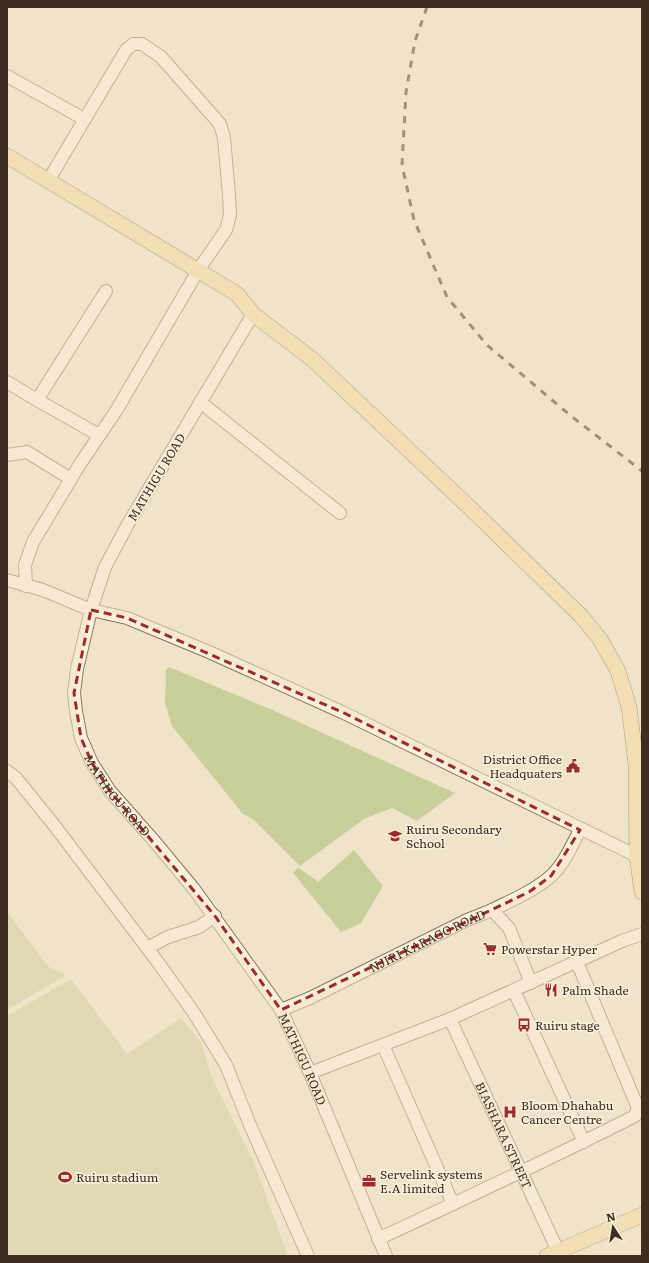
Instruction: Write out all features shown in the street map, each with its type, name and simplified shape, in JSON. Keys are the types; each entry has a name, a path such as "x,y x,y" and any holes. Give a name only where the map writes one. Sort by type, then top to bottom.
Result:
{"main road":[{"path":"7,156 237,294 252,314 312,359 516,552 581,616 600,639 618,671 629,707 636,764 637,856 642,892"},
{"path":"553,1253 642,1214"}],"street":[{"path":"26,586 25,565 27,555 71,479 116,411 199,270 226,230 230,215 224,138 220,124 161,57 142,44 133,44 126,50 48,181"},
{"path":"7,76 84,119"},
{"path":"37,400 106,291"},
{"name":"MATHIGU ROAD","path":"252,314 124,530 105,567 91,610 77,669 74,693 81,738 92,763 110,791 155,842 215,916 248,967 269,992 281,1010 310,1073 386,1256"},
{"path":"7,382 100,435"},
{"path":"200,402 340,513"},
{"path":"7,455 27,452 71,479"},
{"path":"7,580 43,590 91,610 127,618 316,700 472,775 580,830 637,856"},
{"path":"7,771 16,778 54,825 194,1013 226,1065 250,1125 308,1256"},
{"path":"492,910 529,892 551,876 564,860 580,830"},
{"name":"NJIRI KARAGO ROAD","path":"281,1010 330,988 467,920 492,910 509,928 531,983"},
{"path":"147,948 168,937 199,927 215,916"},
{"path":"310,1073 450,1018 514,991 622,941 642,934"},
{"path":"378,1239 521,1173 637,1114 640,1107 577,962"},
{"path":"514,991 584,1142"},
{"name":"BIASHARA STREET","path":"450,1018 521,1173 553,1253"},
{"path":"383,1045 453,1204"}],"highlighted area":[{"path":"91,610 127,618 344,713 580,830 551,876 529,892 281,1010 215,916 110,791 92,763 81,738 74,693"}],"green space":[{"path":"169,667 270,709 455,793 417,821 392,808 364,819 300,866 253,819 243,814 172,726 165,703 166,670"},
{"path":"354,850 383,886 361,923 341,932 293,873 298,867 318,882"},
{"path":"7,912 49,967 66,975 7,1010"},
{"path":"71,979 127,1054 181,1018 201,1042 212,1078 253,1160 288,1256 7,1256 7,1016"}],"railway":[{"path":"427,7 415,41 406,92 402,165 414,220 447,297 487,345 571,416 642,471"}],"place":[{"name":"District Office Headquaters","path":"573,766"},
{"name":"Ruiru Secondary School","path":"395,836"},
{"name":"Powerstar Hyper","path":"490,949"},
{"name":"Palm Shade","path":"551,990"},
{"name":"Ruiru stage","path":"524,1025"},
{"name":"Bloom Dhahabu Cancer Centre","path":"510,1112"},
{"name":"Ruiru stadium","path":"65,1177"},
{"name":"Servelink systems E.A limited","path":"369,1181"}]}
